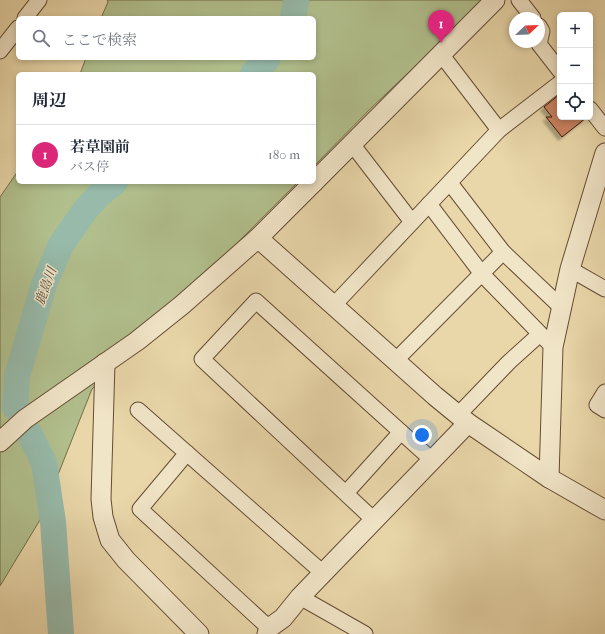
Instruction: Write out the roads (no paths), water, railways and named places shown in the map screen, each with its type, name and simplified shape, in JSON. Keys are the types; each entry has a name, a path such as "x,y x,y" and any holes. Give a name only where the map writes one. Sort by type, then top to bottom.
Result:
{"street":[{"path":"27,16 39,0"},
{"path":"316,180 495,0"},
{"path":"518,0 527,12"},
{"path":"0,51 16,31"},
{"path":"542,48 557,67"},
{"path":"441,54 499,130"},
{"path":"333,306 499,130 559,84"},
{"path":"593,113 605,128"},
{"path":"352,144 412,222"},
{"path":"549,478 546,341 561,307 570,269 598,202 605,153"},
{"path":"450,183 503,252 561,307"},
{"path":"0,442 25,419 105,363 182,305 258,238 312,184"},
{"path":"429,204 482,274 546,341"},
{"path":"258,238 395,361 463,419 549,478 605,510"},
{"path":"395,361 503,252"},
{"path":"570,269 605,288"},
{"path":"374,520 202,359 256,301 432,460"},
{"path":"187,453 140,509 268,631 432,460 509,362 546,341"},
{"path":"105,363 101,499 103,517 110,540 126,560 199,634"},
{"path":"605,392 597,405 605,410"},
{"path":"138,410 323,573"},
{"path":"346,493 401,432"},
{"path":"300,597 365,634"}],"waterway":[{"name":"鹿島川","path":"293,16 296,0"},
{"name":"鹿島川","path":"255,72 266,60"},
{"name":"鹿島川","path":"17,409 15,407 17,376 44,284 61,245 86,209 99,195 113,184"},
{"name":"鹿島川","path":"29,433 44,463 53,522 61,634"}],"place":[{"name":"若草園前","path":"441,43"}]}
